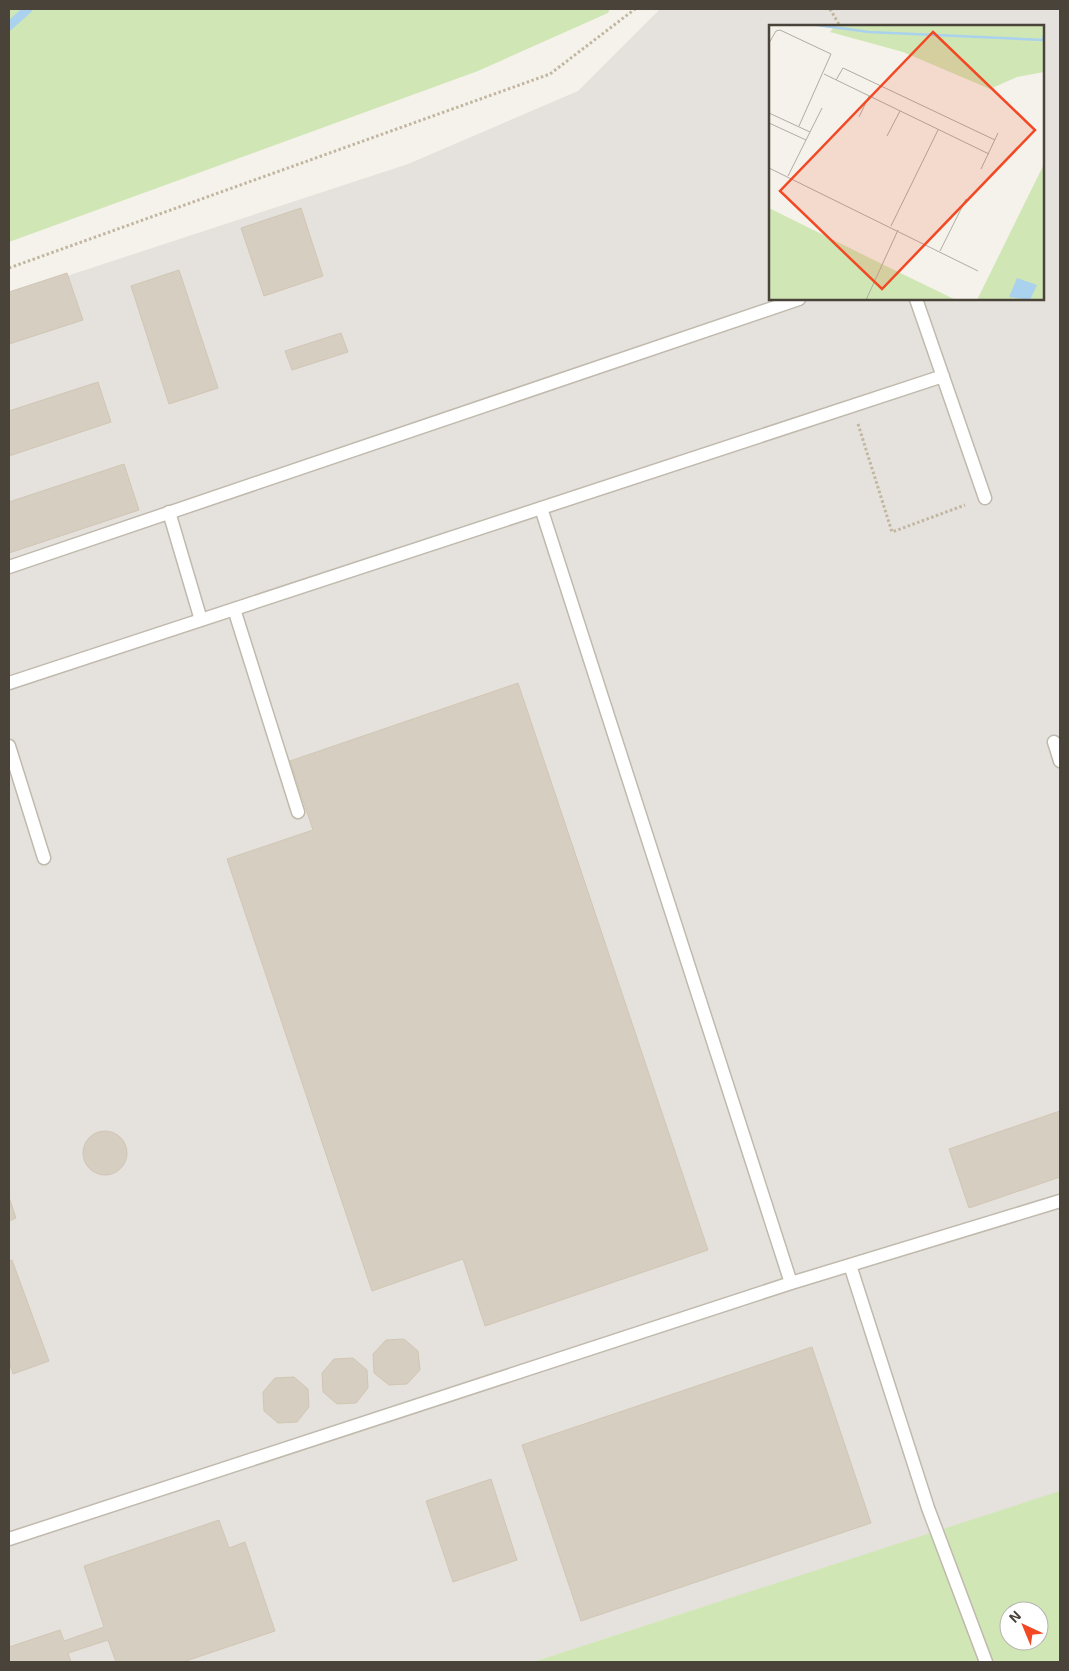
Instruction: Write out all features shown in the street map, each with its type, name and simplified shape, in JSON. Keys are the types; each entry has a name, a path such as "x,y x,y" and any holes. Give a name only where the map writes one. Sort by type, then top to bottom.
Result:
{"lane":[{"path":"9,567 796,300"},
{"path":"916,300 984,498"},
{"path":"9,683 943,376"},
{"path":"541,508 792,1283"},
{"path":"169,512 201,620"},
{"path":"234,609 298,812"},
{"path":"1054,742 1060,761"},
{"path":"9,746 44,858"},
{"path":"9,1539 792,1283 1060,1201"},
{"path":"850,1265 928,1508 986,1662"}],"path":[{"path":"9,268 550,74 636,9"},
{"path":"830,9 839,25"},
{"path":"852,406 892,532 984,498"}],"shaded area":[{"path":"660,9 1060,9 1060,1492 533,1662 9,1662 9,295 408,164 578,91"}],"green space":[{"path":"9,9 610,9 608,13 478,71 9,242"},
{"path":"1060,1491 1060,1662 533,1662"}],"building":[{"path":"301,208 323,276 264,296 241,228"},
{"path":"179,270 218,388 169,404 131,286"},
{"path":"67,273 83,320 9,344 9,292"},
{"path":"341,333 348,352 292,370 285,351"},
{"path":"98,382 111,422 9,456 9,411"},
{"path":"124,464 139,510 9,553 9,502"},
{"path":"518,683 708,1250 485,1326 463,1259 372,1291 227,859 313,830 290,761"},
{"path":"1060,1111 1060,1177 969,1208 949,1149"},
{"path":"109,1131 121,1137 126,1144 126,1162 121,1169 114,1174 101,1175 93,1172 86,1165 83,1149 86,1141 93,1134"},
{"path":"9,1197 16,1218 9,1221"},
{"path":"12,1260 49,1361 13,1374 9,1362 9,1261"},
{"path":"404,1339 418,1351 420,1370 407,1384 389,1385 374,1373 373,1354 386,1340"},
{"path":"812,1347 871,1523 581,1621 522,1445"},
{"path":"353,1358 367,1370 368,1388 356,1403 337,1404 323,1392 322,1373 334,1359"},
{"path":"294,1377 308,1389 309,1407 297,1422 278,1423 264,1411 263,1392 275,1378"},
{"path":"491,1479 517,1560 453,1582 426,1501"},
{"path":"219,1520 229,1548 245,1542 275,1631 183,1662 116,1662 108,1640 68,1653 71,1662 9,1662 9,1647 60,1630 64,1641 104,1627 84,1566"}],"waterway":[{"path":"9,26 28,9"}]}
